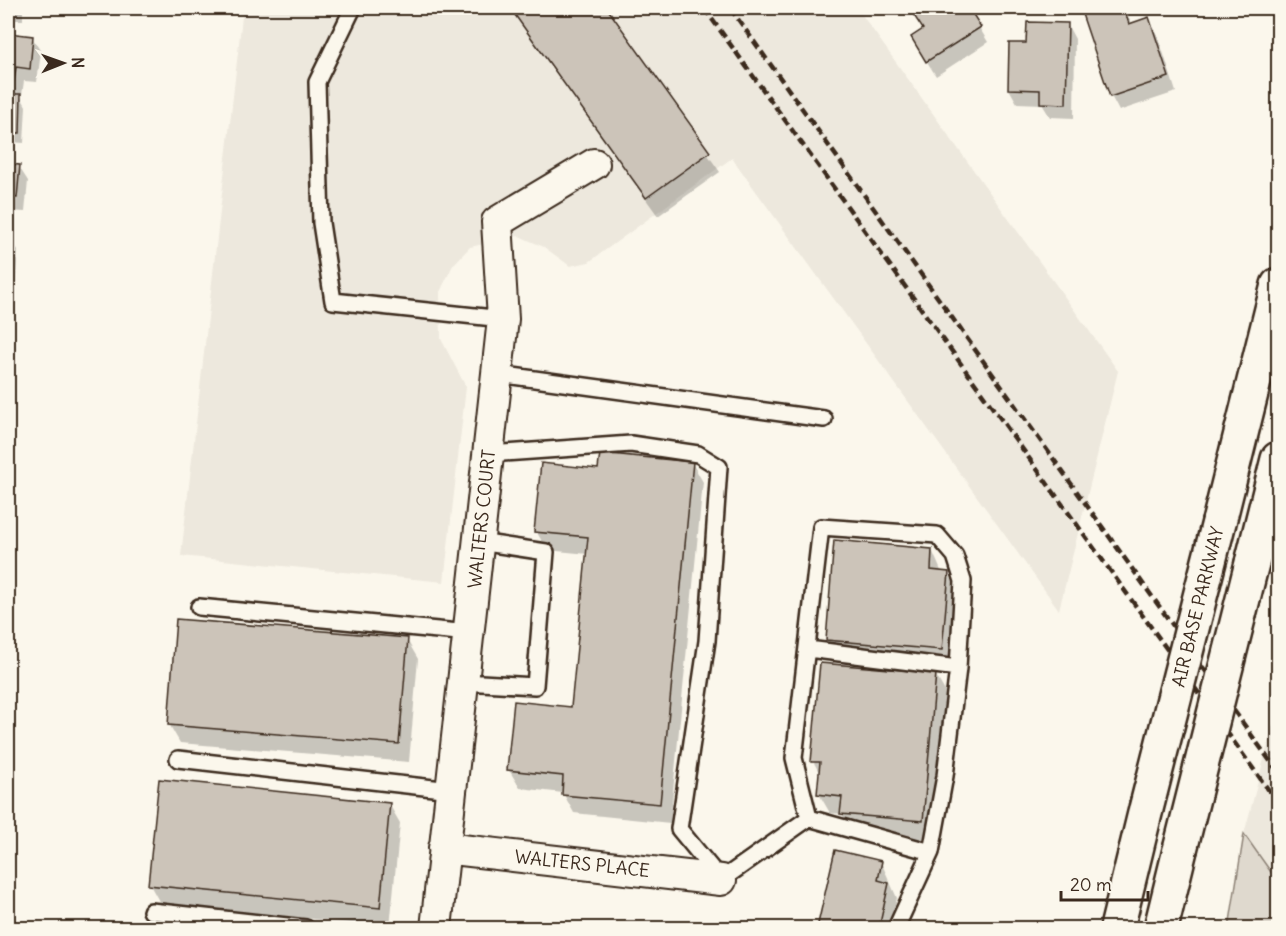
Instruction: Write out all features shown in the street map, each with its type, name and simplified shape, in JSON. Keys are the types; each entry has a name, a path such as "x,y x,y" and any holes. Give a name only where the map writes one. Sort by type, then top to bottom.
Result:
{"main road":[{"name":"AIR BASE PARKWAY","path":"1117,928 1278,285"},
{"path":"1161,928 1278,459"}],"street":[{"name":"WALTERS COURT","path":"436,928 503,319 497,222 594,164"},
{"name":"WALTERS PLACE","path":"444,848 721,880"}],"lane":[{"path":"353,8 317,82 321,222 333,302 503,319"},
{"path":"498,374 824,419"},
{"path":"489,454 631,444 698,454 719,467 707,641 679,829 721,880 809,818"},
{"path":"809,818 794,758 821,527 937,535 955,556 963,581 958,668 945,776 931,852 896,928"},
{"path":"463,682 535,687 546,552 479,542"},
{"path":"199,607 469,633"},
{"path":"808,649 958,668"},
{"path":"178,759 451,790"},
{"path":"809,818 931,852"},
{"path":"151,911 306,928"}],"shaded area":[{"path":"243,8 857,8 1118,371 1059,610 732,158 589,262 570,266 544,247 519,236 470,247 453,265 440,292 441,339 466,387 444,582 181,556"},
{"path":"1278,706 1278,928 1229,928 1244,834"},
{"path":"1244,834 1278,882 1278,928 1229,928"}],"building":[{"path":"510,8 607,8 710,152 646,198"},
{"path":"909,8 969,8 981,27 926,62 911,37 923,29"},
{"path":"1102,8 1124,8 1129,24 1149,17 1169,77 1110,97 1082,14"},
{"path":"1027,22 1068,23 1066,104 1040,103 1040,90 1008,89 1009,43 1026,43"},
{"path":"8,33 33,36 30,69 16,67 14,81 8,81"},
{"path":"8,94 21,94 20,133 8,133"},
{"path":"8,164 20,165 17,198 8,197"},
{"path":"600,453 693,462 660,804 562,795 563,776 507,770 514,701 571,707 588,537 534,532 541,463 598,469"},
{"path":"834,540 932,549 931,570 949,572 942,650 826,640"},
{"path":"176,619 408,638 399,744 168,725"},
{"path":"820,663 936,673 923,821 840,814 842,797 817,794 820,762 811,762"},
{"path":"159,779 390,803 380,908 148,885"},
{"path":"835,850 882,861 878,880 889,883 879,928 817,928"}],"railway":[{"path":"704,8 1278,803"},
{"path":"730,8 1278,772"}]}
